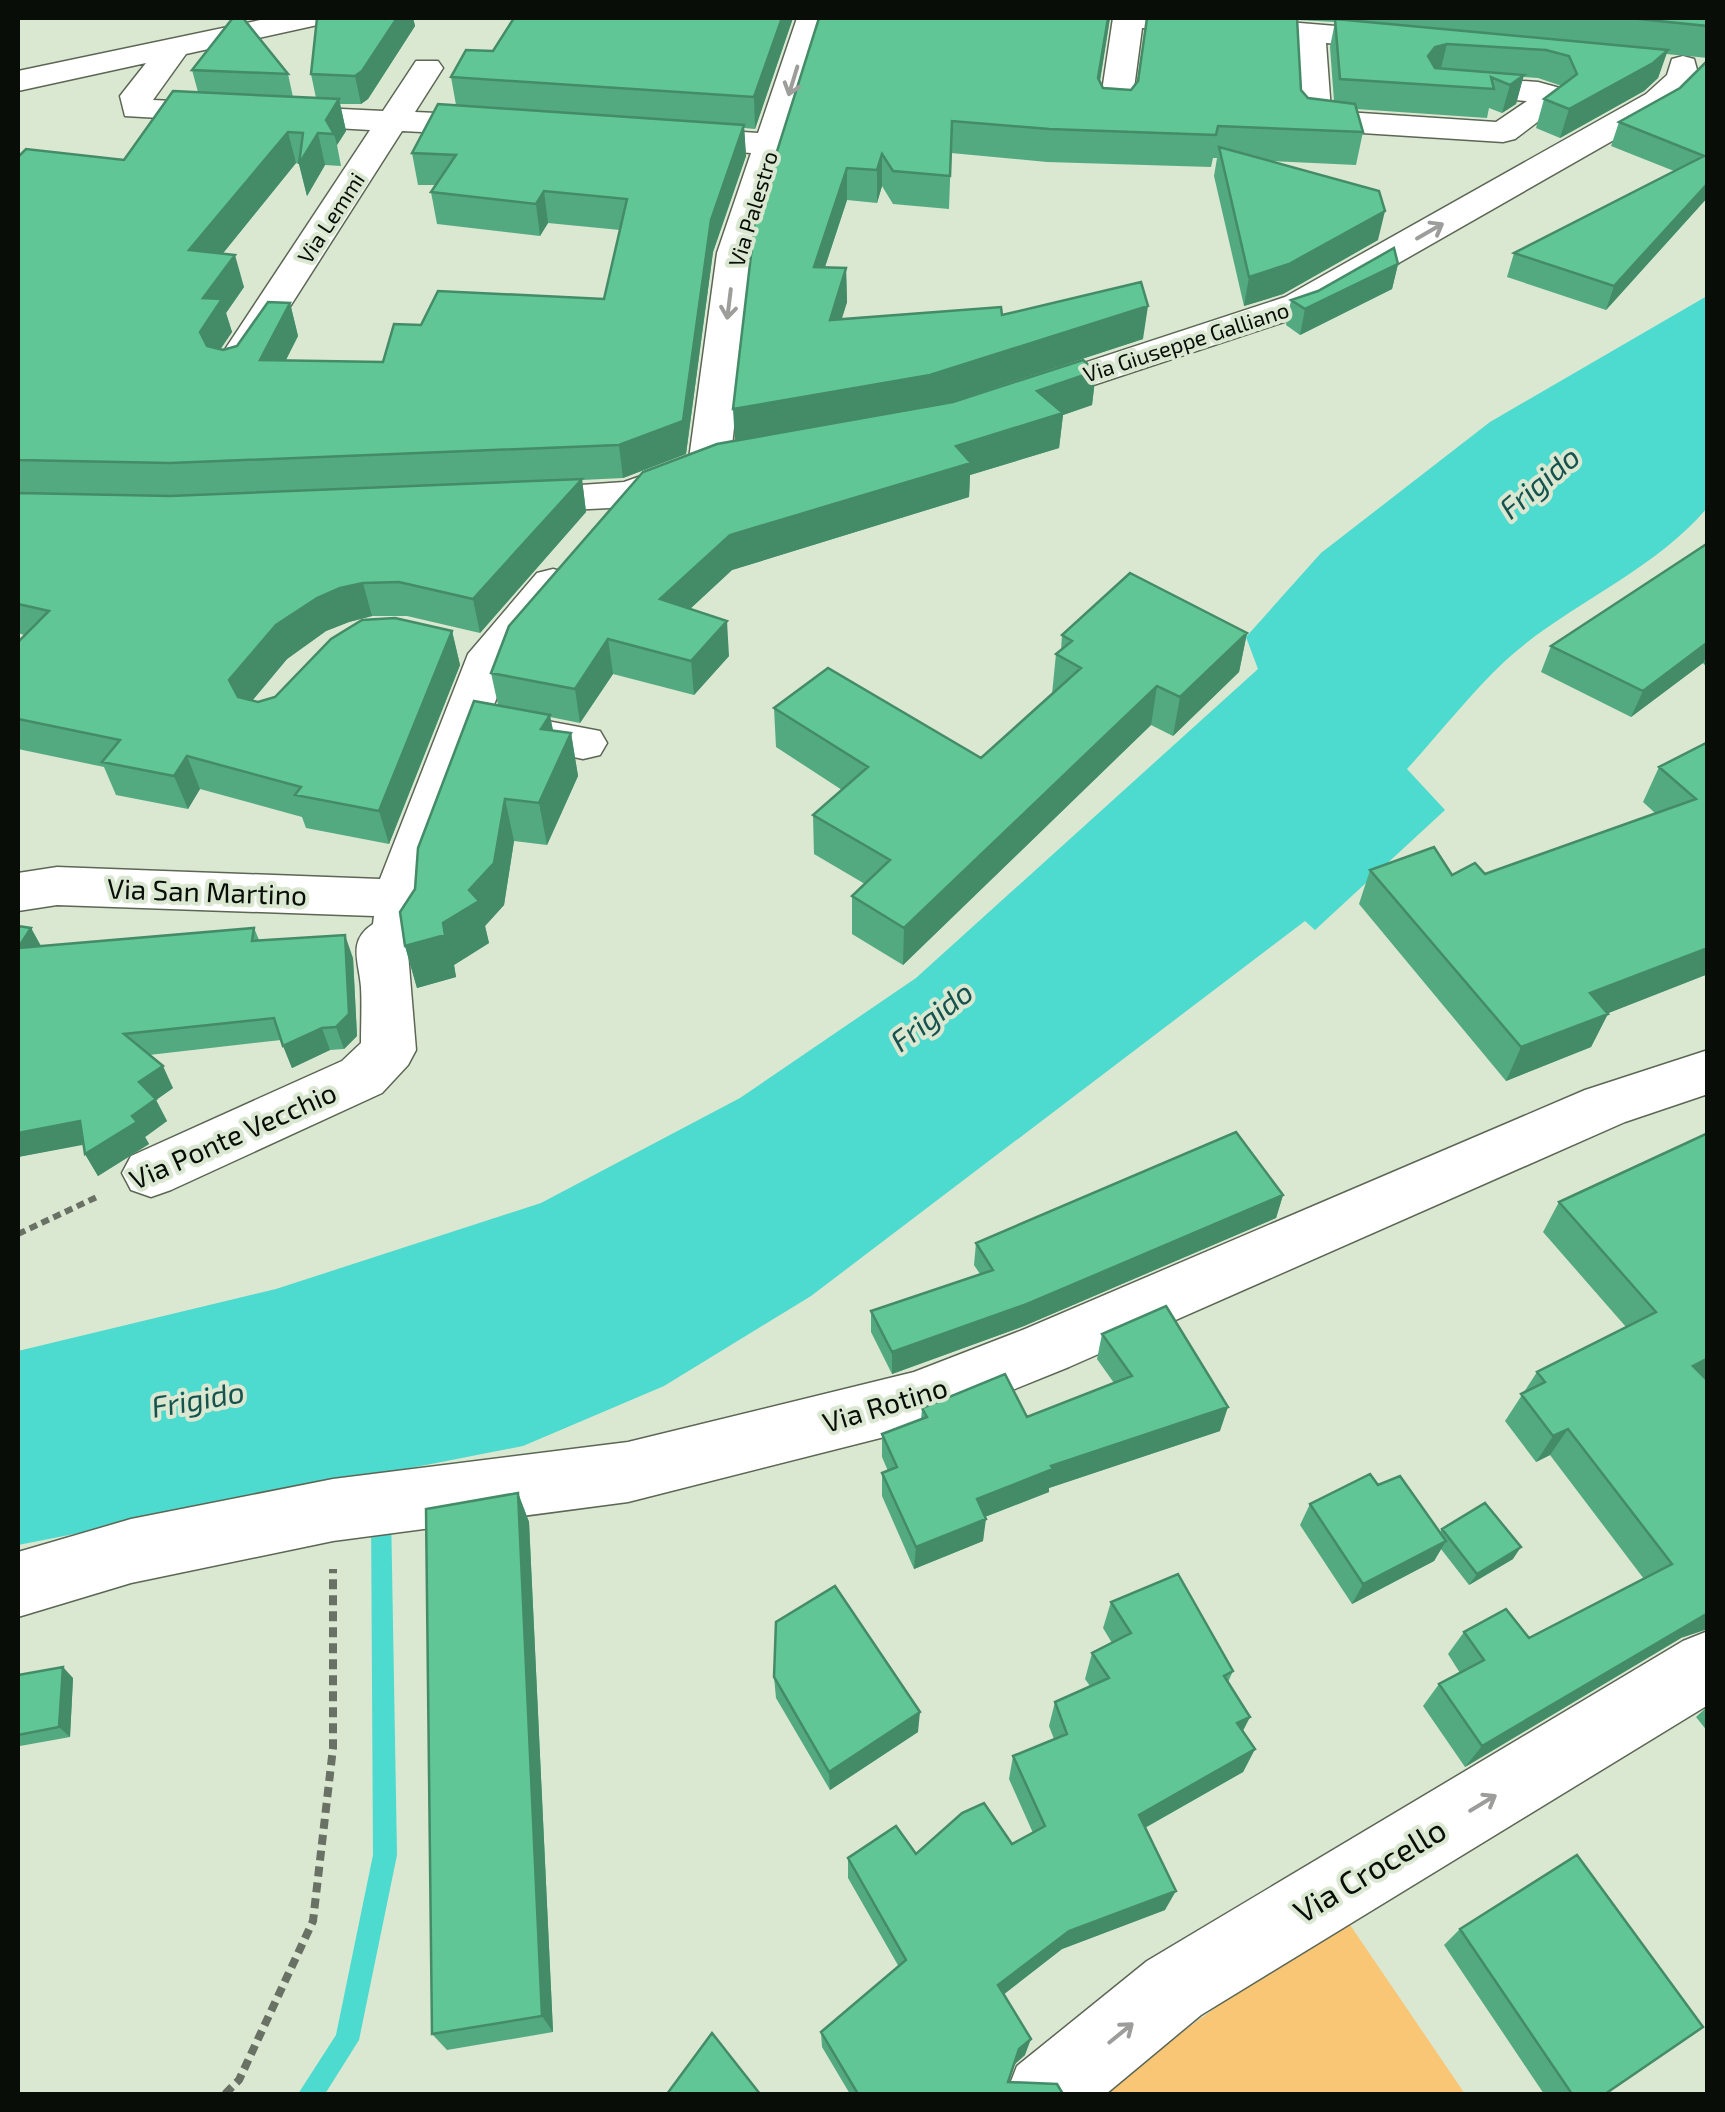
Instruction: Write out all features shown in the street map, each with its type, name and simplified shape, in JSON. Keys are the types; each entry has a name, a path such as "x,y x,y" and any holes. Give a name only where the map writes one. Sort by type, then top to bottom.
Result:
{"street":[{"path":"18,81 312,18"},
{"name":"Via Palestro","path":"630,494 728,461 736,252 812,18"},
{"path":"1115,112 1128,18 1447,44"},
{"path":"1310,32 1315,120 1503,132 1549,101 1549,95 1538,92 1440,86"},
{"path":"175,47 136,96 137,109 535,128"},
{"path":"1644,62 1695,68"},
{"name":"Via Lemmi","path":"232,367 427,68"},
{"name":"Via Giuseppe Galliano","path":"991,406 1298,306 1658,101 1695,68"},
{"path":"634,135 773,144"},
{"path":"478,501 630,494"},
{"path":"391,938 463,721 471,650 586,545 630,494"},
{"path":"463,721 583,744"},
{"name":"Via San Martino","path":"18,892 57,886 391,938"},
{"name":"Via Ponte Vecchio","path":"150,1173 362,1078 389,1050 391,938"},
{"name":"Via Rotino","path":"18,1585 131,1551 342,1510 628,1472 916,1400 1047,1348 1605,1106 1708,1072"},
{"name":"Via Crocello","path":"1046,2094 1174,1988 1708,1666"}],"path":[{"name":"Via Ponte Vecchio","path":"18,1234 150,1173"},
{"path":"225,2094 239,2080 314,1921 333,1748 342,1510"}],"shaded area":[{"path":"1346,1919 1465,2094 1103,2094 1101,2091 1251,1982"}],"water":[{"name":"Frigido","path":"1707,296 1707,508 1661,551 1529,641 1479,687 1407,769 1445,810 1315,930 1305,921 811,1296 664,1386 523,1446 18,1545 18,1351 276,1289 541,1203 740,1098 916,978 1258,669 1246,637 1321,553 1490,422"}],"building":[{"path":"243,18 288,74 192,70 232,19"},
{"path":"317,18 397,18 355,76 311,74"},
{"path":"514,18 782,18 754,97 451,77 466,50 493,51"},
{"path":"819,18 1108,18 1098,78 1103,88 1131,90 1138,81 1147,18 1297,18 1301,90 1308,98 1355,104 1363,132 1218,126 1216,135 952,121 950,176 893,171 882,154 877,170 847,168 814,267 846,268 830,320 1001,307 1002,315 1141,282 1148,306 930,375 733,409 755,221"},
{"path":"1629,18 1708,18 1708,26"},
{"path":"1335,19 1668,50 1653,63 1569,109 1544,99 1577,74 1569,56 1546,50 1447,44 1435,47 1428,56 1435,68 1524,75 1510,85 1491,77 1494,89 1340,79"},
{"path":"1708,60 1708,183 1614,286 1514,253 1704,156 1619,122 1680,88"},
{"path":"173,91 339,99 326,120 334,134 318,133 299,164 303,133 288,132 189,250 235,255 203,298 222,299 200,332 207,346 223,350 237,346 268,302 290,303 260,360 383,362 394,324 421,325 438,291 604,299 627,199 544,191 536,204 431,192 456,155 412,153 438,104 744,125 711,220 683,421 619,445 170,463 18,460 18,157 26,149 124,160"},
{"path":"1219,147 1379,191 1385,211 1289,264 1249,277"},
{"path":"1394,248 1398,264 1305,309 1291,300 1318,291"},
{"path":"1083,360 1096,371 1037,391 1063,413 956,446 971,463 730,535 660,599 727,621 691,661 608,639 575,689 491,673 509,626 643,472 717,444 953,402"},
{"path":"582,479 473,599 399,582 340,588 276,625 229,680 238,697 258,702 275,697 331,639 362,620 395,618 452,631 379,811 295,795 301,787 187,756 174,776 102,762 120,740 18,719 18,642 49,611 18,604 18,493 170,496"},
{"path":"1708,543 1708,642 1643,691 1551,646"},
{"path":"1130,573 1247,633 1180,697 1157,686 904,928 852,896 890,860 813,815 868,767 774,708 828,668 981,758 1081,668 1056,654 1072,641 1062,635"},
{"path":"474,701 550,715 541,729 571,733 539,803 505,799 494,863 469,890 479,901 443,923 445,935 405,946 400,912 415,889 418,848"},
{"path":"1708,742 1708,948 1590,993 1608,1014 1521,1047 1370,870 1434,847 1452,875 1475,863 1485,874 1696,799 1659,767"},
{"path":"18,926 31,928 18,948"},
{"path":"254,928 252,941 345,935 349,1014 336,1027 322,1028 283,1046 274,1018 124,1034 163,1066 139,1082 156,1099 132,1116 137,1122 85,1154 80,1121 18,1133 18,948"},
{"path":"1236,1132 1283,1195 1027,1304 892,1352 871,1311 993,1270 976,1243"},
{"path":"1708,1133 1708,1358 1693,1366 1708,1381 1708,1613 1482,1746 1439,1684 1484,1660 1464,1632 1506,1609 1529,1638 1672,1564 1568,1429 1553,1436 1521,1394 1545,1382 1537,1372 1656,1312 1559,1202"},
{"path":"1166,1306 1228,1407 1051,1466 1053,1469 977,1499 986,1519 916,1547 882,1473 897,1467 882,1434 927,1417 922,1408 1005,1374 1027,1417 1132,1376 1102,1334"},
{"path":"1370,1474 1378,1485 1400,1476 1446,1541 1363,1584 1310,1504"},
{"path":"518,1493 542,2016 432,2034 426,1509"},
{"path":"1485,1503 1521,1547 1477,1574 1442,1529"},
{"path":"1178,1574 1233,1671 1224,1676 1250,1717 1237,1723 1255,1749 1139,1815 1176,1891 1069,1931 998,1985 1031,2039 1019,2049 1008,2082 1057,2084 1063,2094 858,2094 821,2032 906,1960 848,1858 896,1826 916,1854 962,1813 984,1803 1012,1844 1045,1826 1013,1756 1067,1734 1055,1702 1109,1678 1092,1653 1131,1633 1111,1602"},
{"path":"835,1586 920,1712 829,1772 774,1677 776,1622"},
{"path":"63,1667 59,1727 18,1735 18,1675"},
{"path":"1577,1855 1703,2027 1605,2094 1572,2094 1460,1929"},
{"path":"712,2033 760,2094 667,2094"}],"waterway":[{"path":"310,2094 347,2040 385,1855 381,1510"}]}
